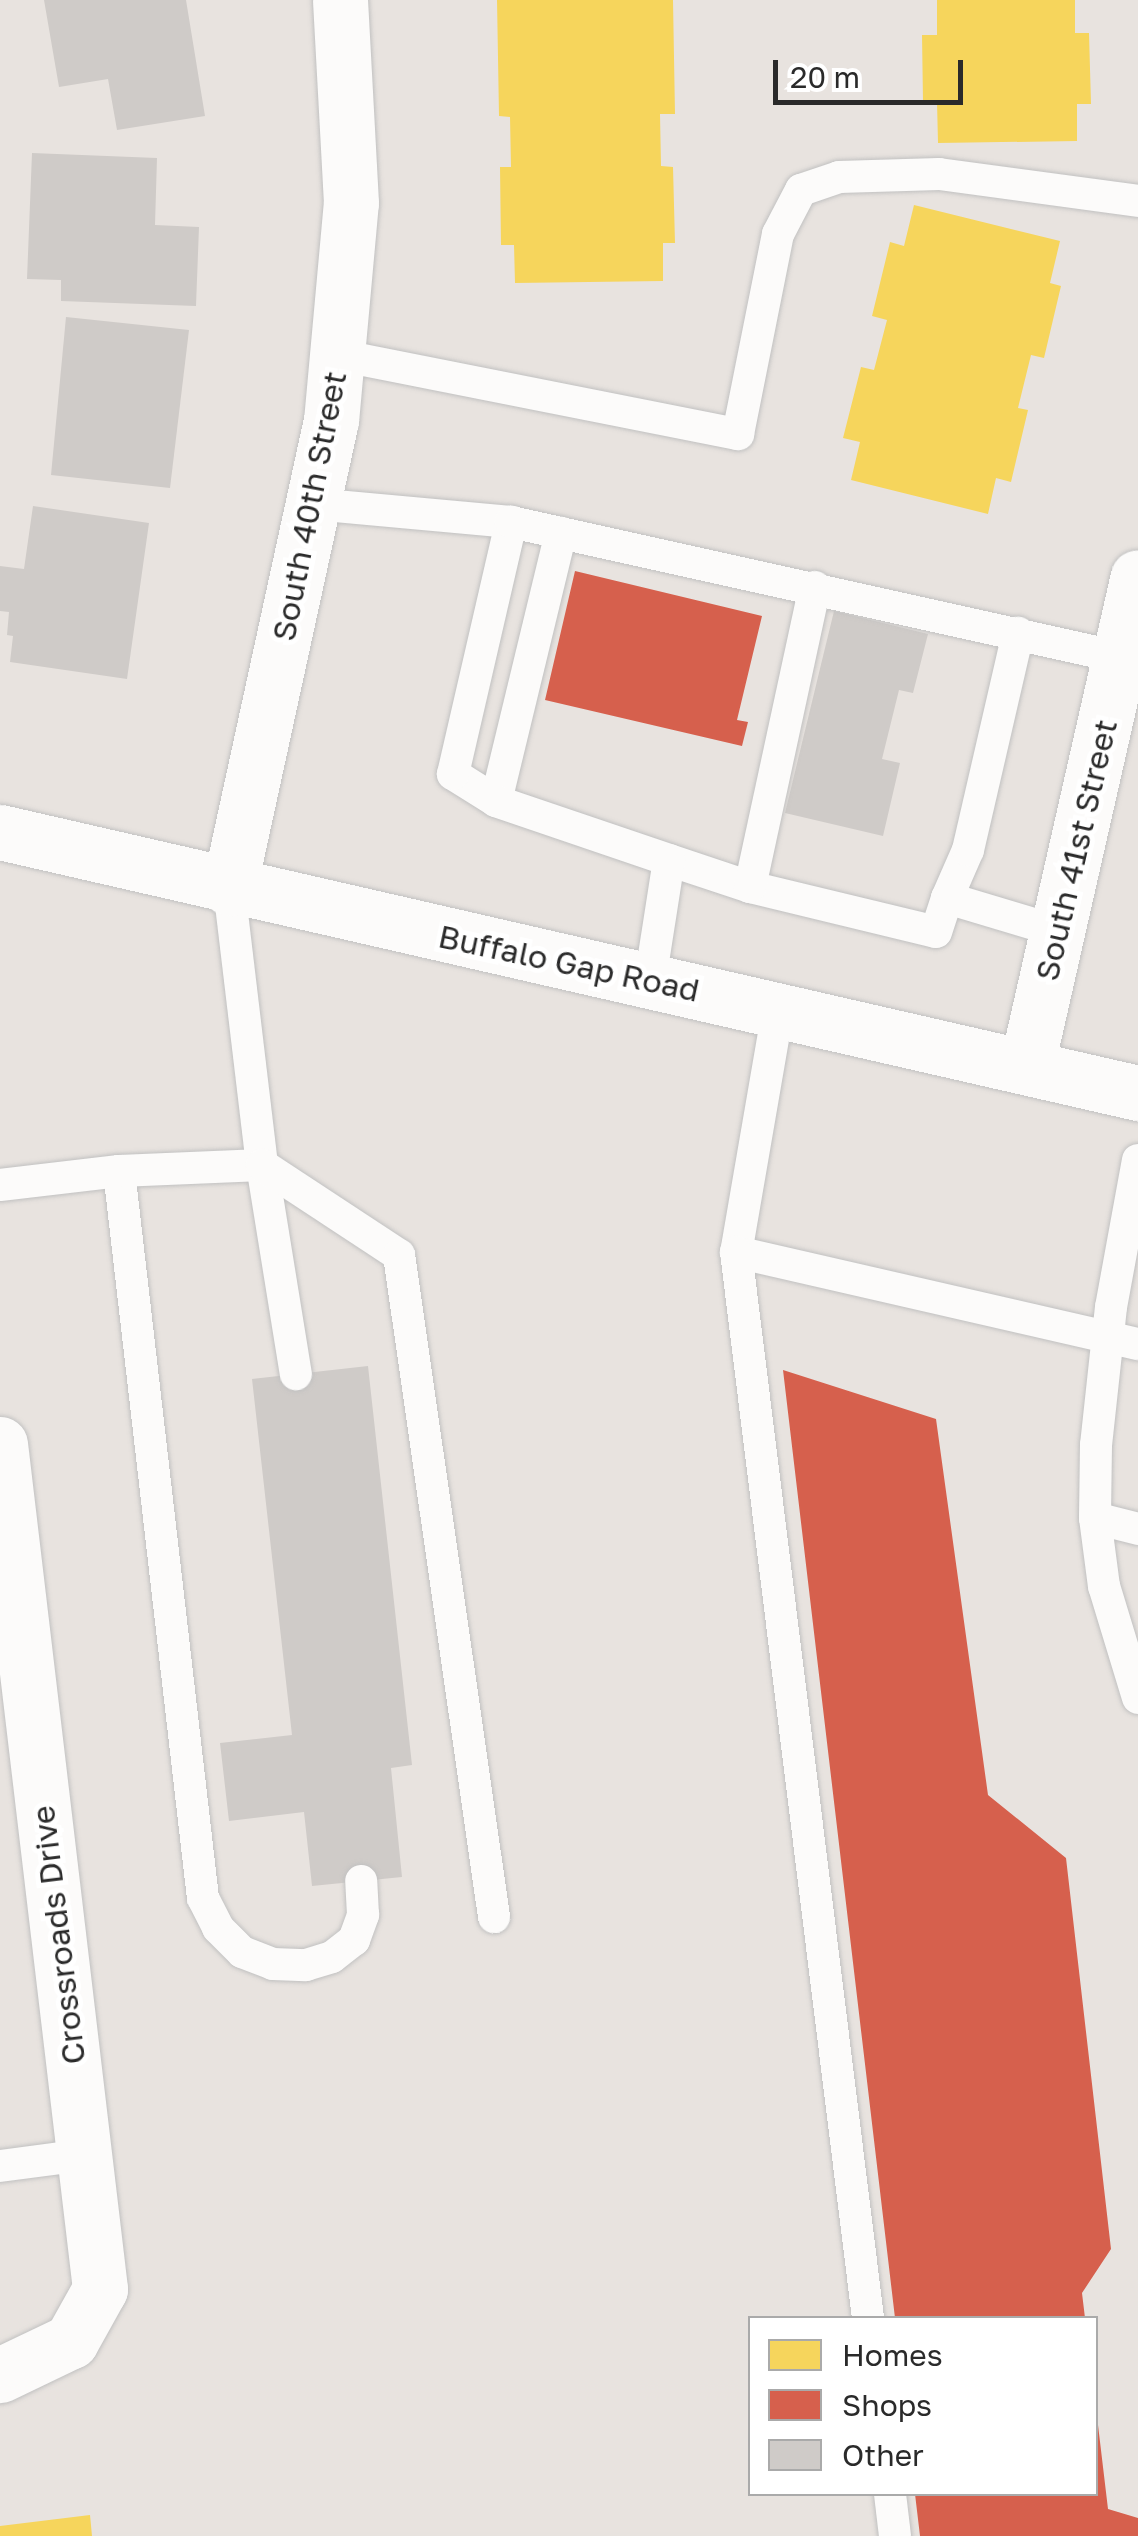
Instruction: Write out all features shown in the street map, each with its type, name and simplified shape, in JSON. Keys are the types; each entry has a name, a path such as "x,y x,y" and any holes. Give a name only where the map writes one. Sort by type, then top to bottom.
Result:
{"street":[{"name":"South 40th Street","path":"229,888 331,421 351,203 340,0"},
{"name":"South 41st Street","path":"1027,1064 1138,577"},
{"name":"Buffalo Gap Road","path":"0,832 229,888 1027,1064 1138,1092"},
{"name":"Crossroads Drive","path":"0,1444 100,2289 72,2341 0,2374"}],"lane":[{"path":"338,355 738,434 778,234 801,190 839,177 939,174 1138,201"},
{"path":"313,504 511,522 815,586 1120,657"},
{"path":"511,522 452,774 496,802 750,887 936,932 968,850 1018,633"},
{"path":"496,802 561,533"},
{"path":"750,887 815,586"},
{"path":"650,982 669,860"},
{"path":"229,888 262,1165 296,1374"},
{"path":"948,898 1057,932"},
{"path":"778,1010 736,1252 868,2316"},
{"path":"1138,1160 1122,1341 1096,1445 1095,1518 1104,1586 1138,1698"},
{"path":"0,1185 119,1171 262,1165 398,1255 494,1916"},
{"path":"119,1171 203,1898 218,1928 242,1952 273,1964 306,1966 332,1957 354,1940 364,1914 361,1881"},
{"path":"736,1252 1122,1341"},
{"path":"1095,1518 1138,1529"},
{"path":"0,2166 84,2155"},
{"path":"890,2496 895,2536"}],"building: Homes":[{"path":"497,0 673,0 675,114 660,114 661,166 673,167 675,243 663,243 663,281 515,283 514,245 501,245 500,167 511,167 510,117 499,116"},
{"path":"937,0 1075,0 1075,33 1089,33 1091,104 1077,104 1077,141 938,143 937,102 923,102 922,35 937,35"},
{"path":"914,205 1060,241 1050,283 1061,286 1044,358 1031,355 1018,408 1028,410 1011,482 996,478 988,514 851,480 860,442 843,438 861,367 874,370 887,320 872,316 890,242 904,246"},
{"path":"90,2515 92,2536 0,2536 0,2526"}],"building: Shops":[{"path":"575,571 762,616 737,720 748,722 742,746 545,700"},
{"path":"783,1370 936,1419 988,1795 1066,1858 1111,2249 1082,2293 1085,2316 895,2316"},
{"path":"1098,2425 1108,2509 1138,2518 1138,2536 920,2536 915,2496 1098,2496"}],"building: Other":[{"path":"44,0 186,0 205,116 117,130 108,79 59,87"},
{"path":"32,153 157,158 155,225 199,227 196,306 61,301 61,280 27,279"},
{"path":"66,317 189,330 170,488 51,475"},
{"path":"33,506 149,523 127,679 10,662 13,636 7,635 9,612 0,611 0,566 24,569"},
{"path":"834,611 928,634 913,693 899,690 882,759 900,763 883,836 785,813"},
{"path":"368,1366 412,1765 391,1768 402,1877 312,1886 304,1812 229,1821 220,1743 292,1735 252,1379"}]}
